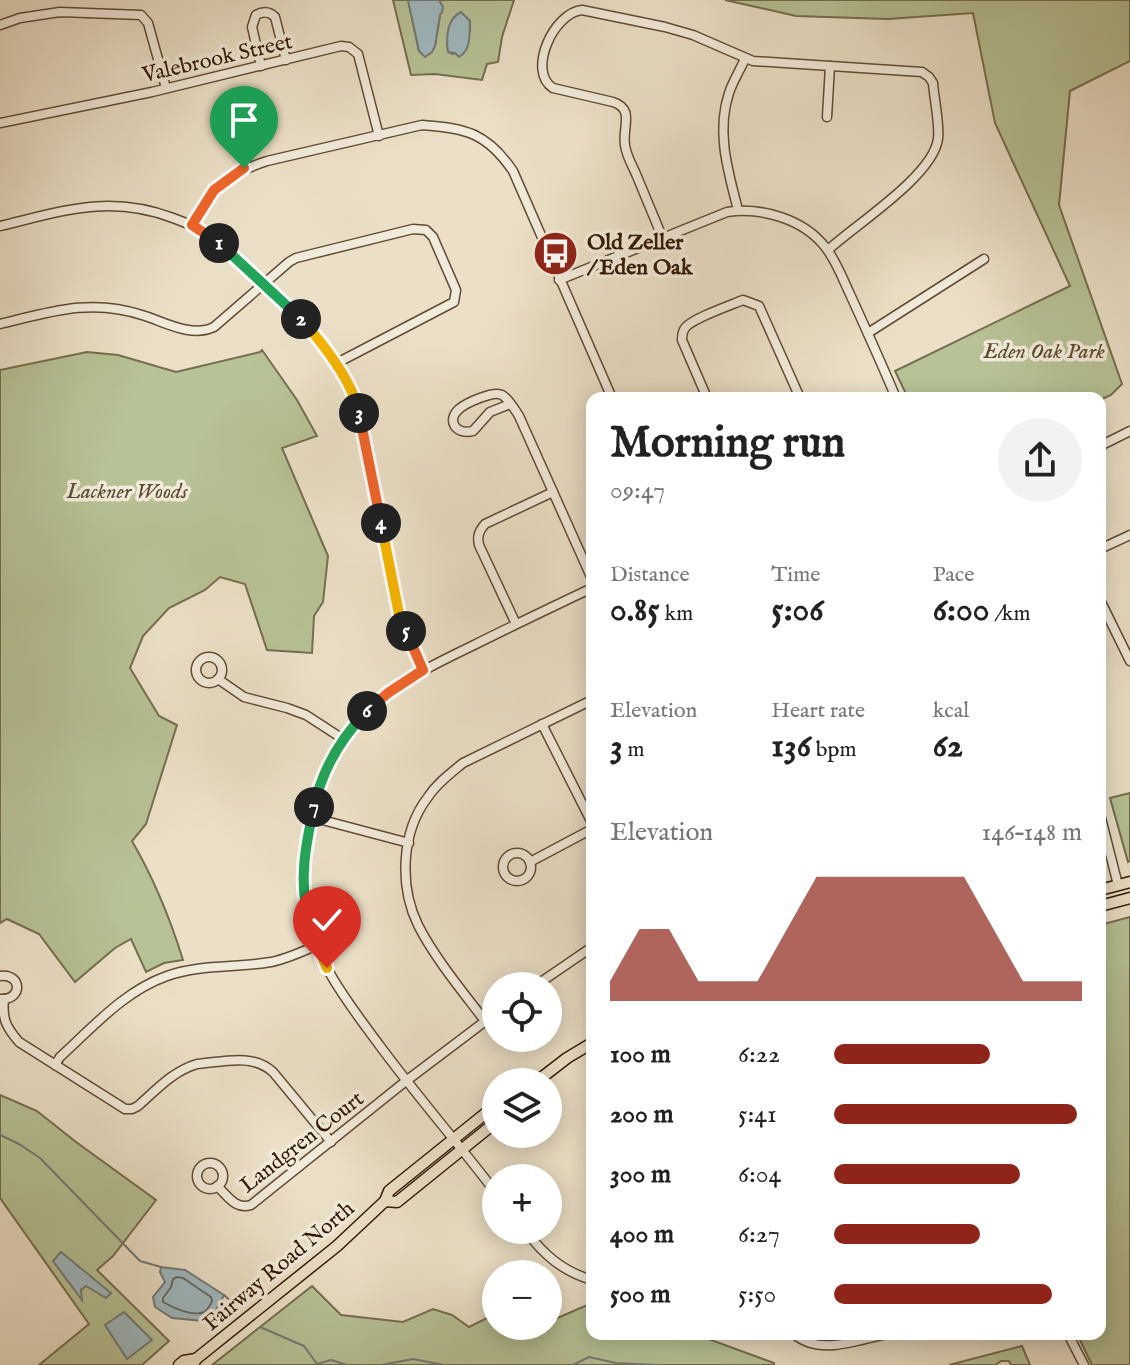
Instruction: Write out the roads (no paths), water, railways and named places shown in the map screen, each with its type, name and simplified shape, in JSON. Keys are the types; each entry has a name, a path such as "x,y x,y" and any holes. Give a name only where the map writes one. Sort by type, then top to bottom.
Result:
{"main road":[{"path":"1106,888 1130,882"},
{"path":"1106,904 1130,898"},
{"path":"554,1068 586,1047"},
{"name":"Fairway Road North","path":"179,1365 184,1361 195,1362 305,1273 385,1201 397,1202 482,1120"},
{"name":"Fairway Road North","path":"458,1145 482,1130"}],"street":[{"path":"663,239 626,150 625,109 613,102 561,91 547,84 543,77 543,59 552,32 573,11 582,10 665,27 693,35 745,59 922,72 929,77 933,83 938,139 933,155 922,171 828,250"},
{"path":"0,25 20,18 60,12 138,13 148,23 166,88"},
{"path":"261,66 252,27 256,15 262,12 275,17 286,60"},
{"name":"Valebrook Street","path":"0,123 166,88 341,46 349,47 358,54 379,136"},
{"path":"738,210 722,127 728,95 745,59"},
{"path":"827,117 830,66"},
{"path":"192,225 214,190 244,168 422,125 472,133 499,151 513,171 609,392"},
{"path":"0,226 89,206 112,205 148,210 192,225 221,244 303,320 324,346 357,405 399,614 423,670"},
{"path":"559,280 727,212 770,213 800,226 828,250 893,392"},
{"path":"0,324 64,308 97,307 124,309 190,331 204,331 214,327 289,262 413,229 426,230 433,237 456,290 454,302 335,364"},
{"path":"868,333 984,259"},
{"path":"704,392 682,340 685,327 743,300 759,306 797,392"},
{"path":"510,404 490,412 473,431 461,432 455,427 454,417 460,408 482,397 496,393 502,395 510,404 519,416 586,566"},
{"path":"1106,443 1130,431"},
{"path":"516,624 479,545 480,530 485,524 553,492"},
{"path":"1106,546 1130,535"},
{"path":"482,1175 406,1081 345,999 327,968 306,909 306,840 323,776 343,739 371,708 423,670 586,591"},
{"path":"1106,609 1126,641 1130,661"},
{"path":"218,679 244,697 306,715 343,739"},
{"path":"482,1017 427,941 411,909 406,865 416,819 427,797 463,763 586,703"},
{"path":"542,724 586,811"},
{"path":"311,817 409,843"},
{"path":"530,862 586,832"},
{"path":"1106,838 1118,885"},
{"path":"55,1065 128,996 148,983 192,970 273,962 317,945"},
{"path":"555,972 586,951"},
{"path":"0,976 12,977 16,983 12,997 2,999 2,1013 8,1028 19,1042 125,1109 132,1109 189,1066 245,1059 258,1062 273,1072 331,1142"},
{"name":"Landgren Court","path":"217,1186 238,1206 251,1205 482,1023"},
{"path":"537,1244 550,1259 569,1272 586,1278"},
{"path":"802,1340 808,1344 826,1346 856,1340"},
{"path":"1071,1340 1084,1365"}],"water":[{"path":"408,0 439,0 443,7 435,46 425,57 419,51"},
{"path":"461,12 470,21 470,36 466,50 459,57 448,52 447,40 450,24"},
{"path":"61,1252 111,1293 106,1298 86,1286 81,1290 82,1300 53,1261"},
{"path":"161,1267 185,1270 224,1295 214,1315 203,1321 172,1318 155,1307 153,1297 165,1282"},
{"path":"124,1312 152,1340 127,1359 105,1325"}],"waterway":[{"path":"0,1135 40,1158 140,1261 161,1267"},
{"path":"224,1295 238,1307"},
{"path":"260,1327 304,1346 317,1364"},
{"path":"573,1365 589,1357 616,1363 658,1365"},
{"path":"381,1365 413,1359 444,1365"},
{"path":"317,1364 331,1360 347,1365"}],"place":[{"name":"Old Zeller / Eden Oak","path":"556,254"}],"park label":[{"name":"Eden Oak Park","path":"1044,350"},
{"name":"Lackner Woods","path":"127,490"}]}
